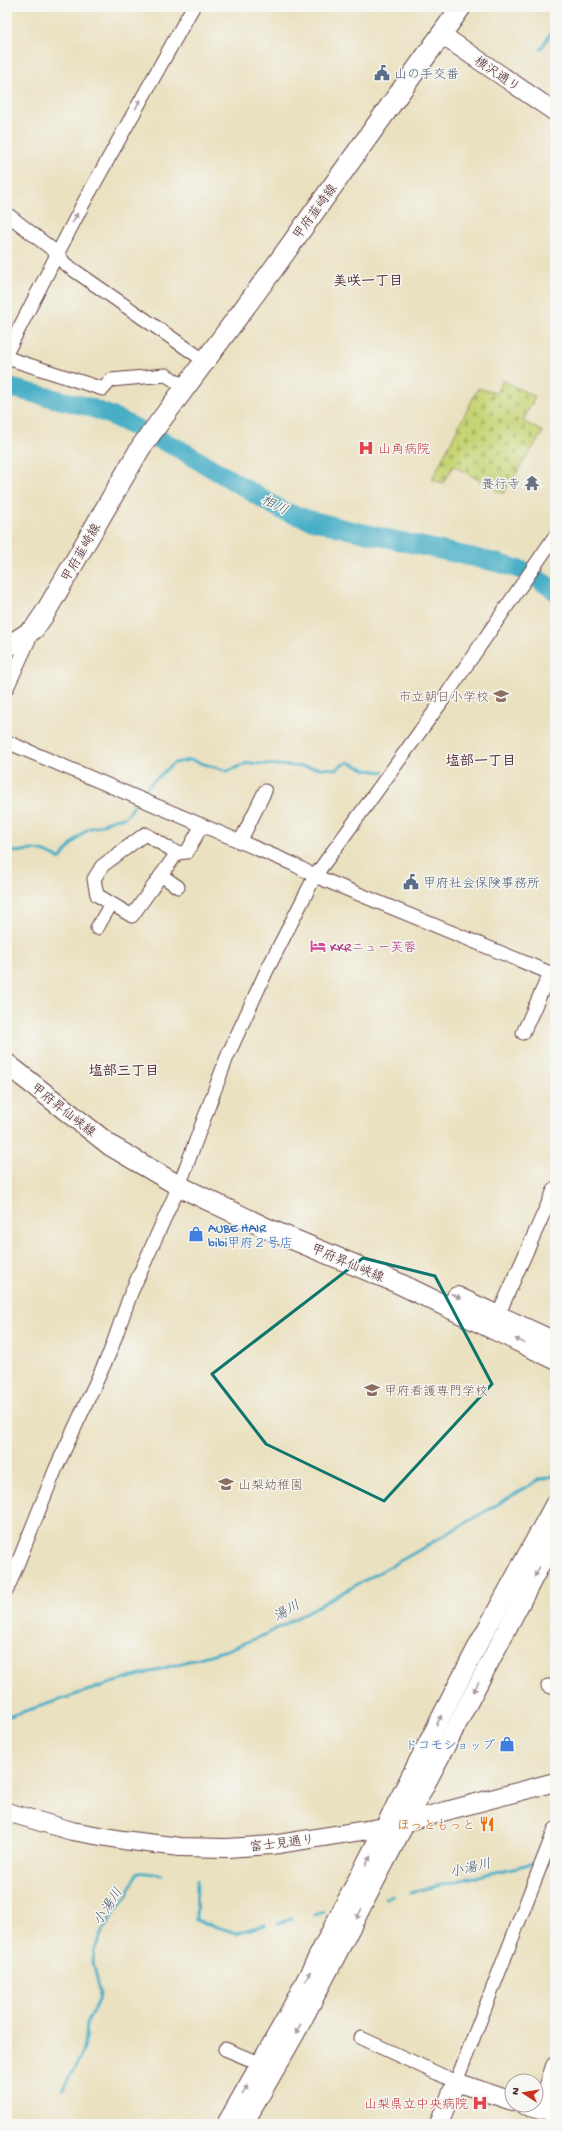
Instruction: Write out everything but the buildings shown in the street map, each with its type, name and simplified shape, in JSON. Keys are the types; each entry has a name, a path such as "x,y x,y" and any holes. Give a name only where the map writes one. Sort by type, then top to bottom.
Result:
{"main road":[{"name":"甲府韮崎線","path":"7,647 34,629 45,613 142,447 461,7"},
{"name":"甲府昇仙峡線","path":"7,1052 116,1137 180,1182"},
{"name":"甲府昇仙峡線","path":"7,1064 111,1146 180,1182 496,1321 555,1342"},
{"name":"甲府昇仙峡線","path":"496,1321 555,1359"}],"street":[{"path":"7,352 57,253 115,145 193,7"},
{"name":"横沢通り","path":"442,35 555,112"},
{"path":"7,214 57,253 65,264 205,361"},
{"path":"7,358 103,389 111,380 166,375 185,387"},
{"path":"7,1590 56,1468 110,1352 131,1293 180,1182 227,1057 266,972 315,876 440,704 555,536"},
{"path":"7,688 34,629"},
{"path":"7,742 202,825 315,876 552,974 523,1033"},
{"path":"240,842 265,791"},
{"path":"177,853 132,916 97,895 94,879 102,866 145,834 177,853 187,852 202,825"},
{"path":"161,875 178,887"},
{"path":"97,928 111,904"},
{"path":"496,1321 555,1188"},
{"path":"244,2124 267,2067 386,1827 480,1641 555,1503"},
{"path":"226,2124 267,2067 407,1821 555,1537"},
{"path":"434,1770 431,1790 434,1796 457,1807"},
{"name":"富士見通り","path":"7,1812 72,1831 123,1840 180,1847 227,1848 272,1845 386,1827 555,1782"},
{"path":"439,2124 555,1829"},
{"path":"362,2038 456,2082 504,2098"},
{"path":"225,2049 267,2067"},
{"path":"544,2099 555,2066"}],"highlighted area":[{"path":"363,1258 435,1276 492,1384 384,1501 266,1444 212,1374"}],"green space":[{"path":"503,380 535,397 523,421 543,432 503,494 454,466 443,483 432,479 478,388 496,393"}],"waterway":[{"path":"541,49 555,26"},
{"name":"相川","path":"7,387 89,407 112,416 181,450 283,511 350,530 498,563 528,572 555,591"},
{"path":"140,793 174,763 190,760 228,771 248,763 335,769 348,762 367,770 383,772"},
{"path":"7,849 14,852 38,850 60,859 85,831 114,819 124,818 131,811 135,803"},
{"name":"湯川","path":"7,1717 105,1685 227,1650 267,1634 409,1556 539,1480 555,1475"},
{"name":"小湯川","path":"548,1860 555,1858"},
{"name":"小湯川","path":"411,1892 534,1863"},
{"name":"小湯川","path":"63,2088 80,2058 86,2038 87,2023 99,2000 100,1992 93,1963 94,1951 105,1926 129,1892 138,1872 162,1875"},
{"name":"小湯川","path":"197,1880 196,1920 236,1933 265,1925"},
{"name":"小湯川","path":"385,1898 393,1896"},
{"name":"小湯川","path":"314,1915 324,1912"},
{"name":"小湯川","path":"278,1923 292,1919"}],"place":[{"name":"山の手交番","path":"382,73"},
{"name":"山角病院","path":"366,448"},
{"name":"養行寺","path":"532,483"},
{"name":"市立朝日小学校","path":"501,696"},
{"name":"甲府社会保険事務所","path":"411,882"},
{"name":"KKRニュー芙蓉","path":"318,946"},
{"name":"AUBE HAIR bibi甲府２号店","path":"196,1234"},
{"name":"甲府看護専門学校","path":"372,1390"},
{"name":"山梨幼稚園","path":"226,1484"},
{"name":"ドコモショップ","path":"507,1744"},
{"name":"ほっともっと","path":"487,1824"},
{"name":"山梨県立中央病院","path":"480,2103"}],"district":[{"name":"美咲一丁目","path":"368,280"},
{"name":"塩部一丁目","path":"481,760"},
{"name":"塩部三丁目","path":"124,1070"}]}
